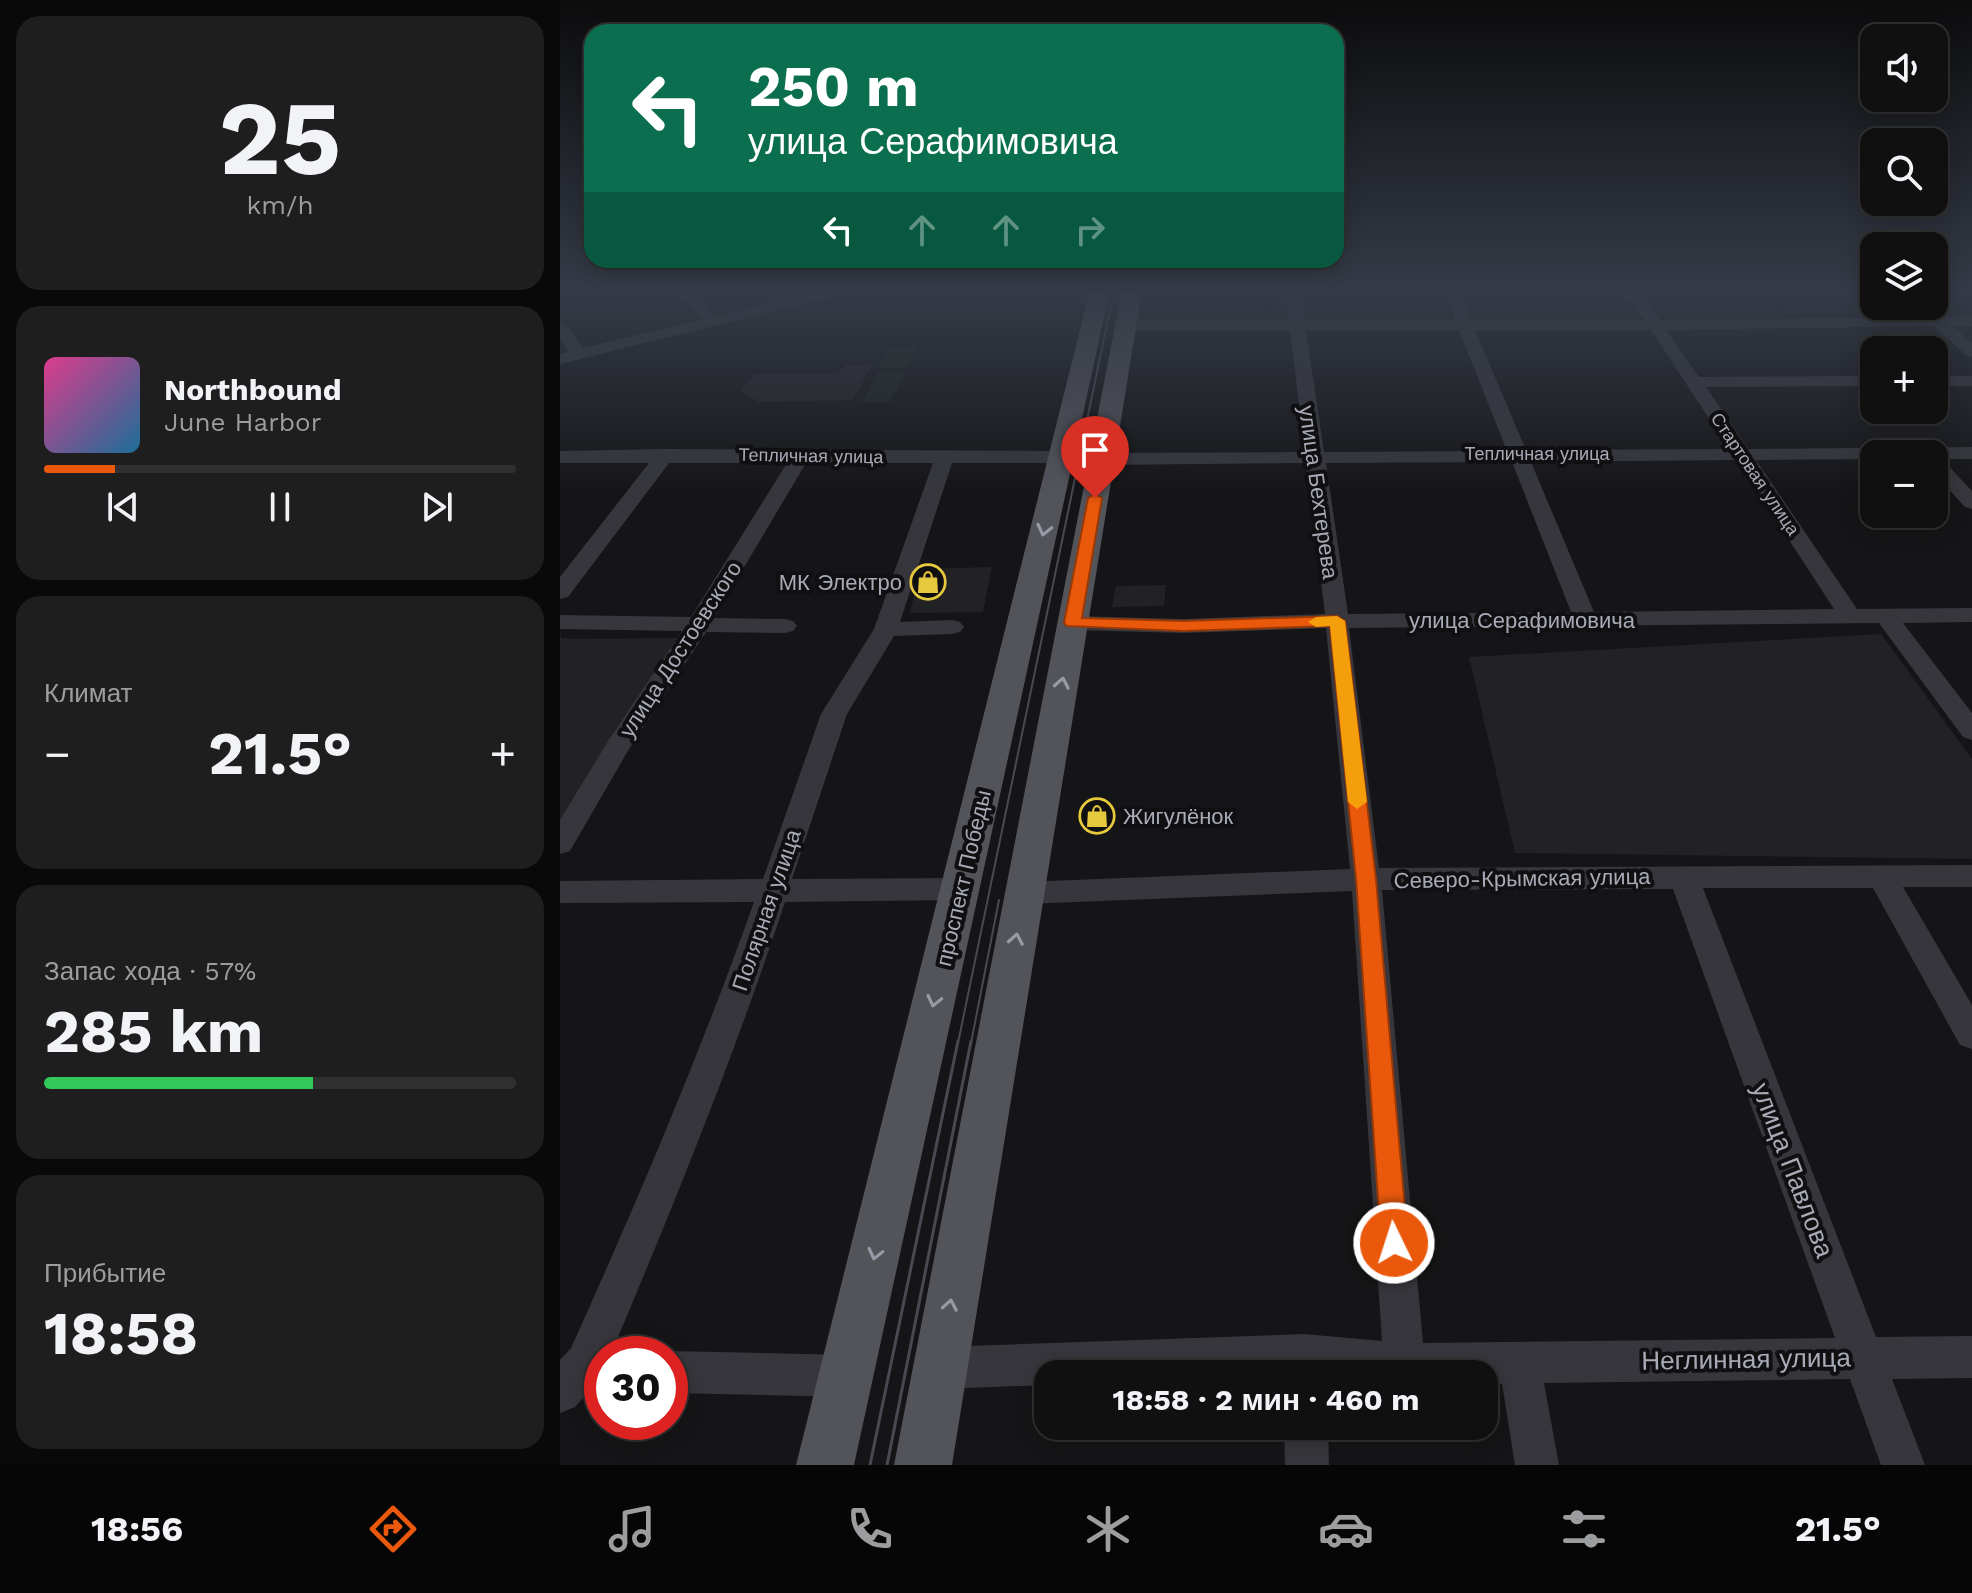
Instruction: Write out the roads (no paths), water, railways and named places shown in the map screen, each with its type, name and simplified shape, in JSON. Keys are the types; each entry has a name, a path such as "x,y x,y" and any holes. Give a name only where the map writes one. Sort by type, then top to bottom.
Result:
{"main road":[{"name":"проспект Победы","path":"825,1465 1084,358"},
{"path":"923,1465 1120,358"}],"street":[{"name":"улица Бехтерева","path":"1301,358 1337,621 1366,879 1404,1360"},
{"path":"1479,358 1586,621"},
{"name":"Стартовая улица","path":"1677,358 1851,617"},
{"path":"1694,382 1860,381"},
{"path":"1948,381 1972,381"},
{"name":"Тепличная улица","path":"1948,454 1972,453"},
{"name":"Тепличная улица","path":"1102,459 1860,454"},
{"path":"560,592 665,455"},
{"name":"улица Достоевского","path":"560,844 617,747 699,624 801,455"},
{"name":"Тепличная улица","path":"560,457 1061,457"},
{"name":"Полярная улица","path":"583,1374 733,1006 834,714 886,629 944,458"},
{"path":"1948,477 1972,503"},
{"name":"улица Серафимовича","path":"1073,623 1183,626 1337,621 1972,615"},
{"path":"1887,617 1972,731"},
{"path":"560,622 785,626"},
{"path":"886,629 952,627"},
{"name":"улица Павлова","path":"1683,876 1903,1465"},
{"name":"Северо-Крымская улица","path":"1024,893 1366,879 1972,876"},
{"path":"1882,877 1972,1035"},
{"path":"560,892 960,889"},
{"name":"Неглинная улица","path":"1498,1362 1972,1357"},
{"path":"1519,1362 1537,1465"},
{"name":"Неглинная улица","path":"939,1368 1034,1367"},
{"path":"688,1372 847,1376"},
{"path":"1306,1440 1307,1465"}],"tram line":[{"path":"958,1043 1100,358"},
{"path":"971,1043 999,900"},
{"path":"870,1465 958,1041"},
{"path":"887,1465 971,1041"}],"place":[{"name":"МК Электро","path":"928,582"},
{"name":"Жигулёнок","path":"1097,816"}]}
